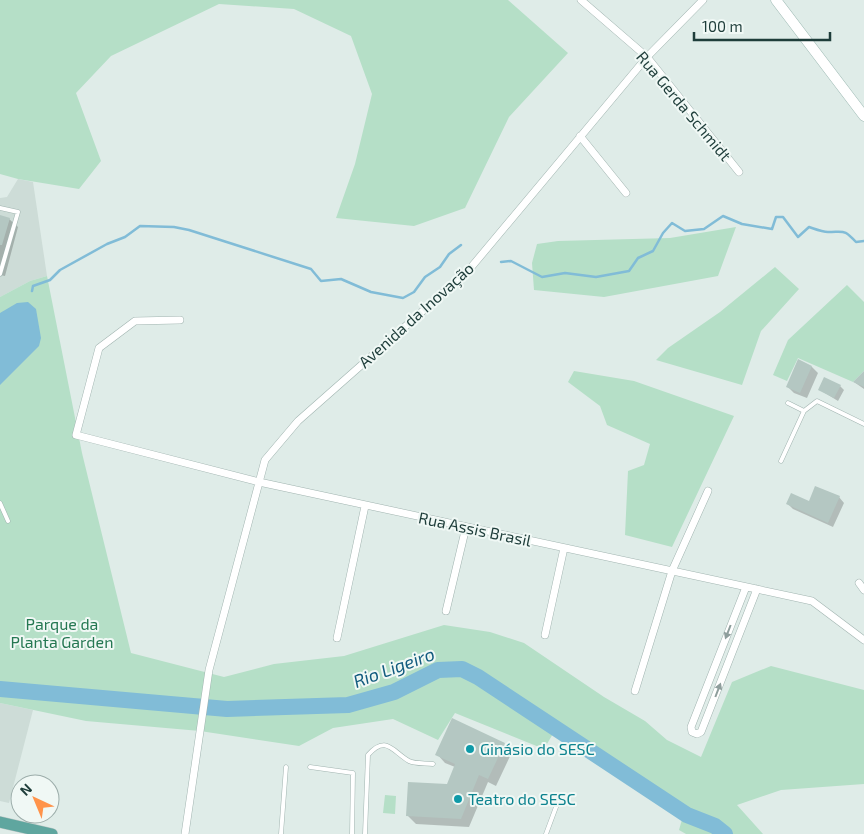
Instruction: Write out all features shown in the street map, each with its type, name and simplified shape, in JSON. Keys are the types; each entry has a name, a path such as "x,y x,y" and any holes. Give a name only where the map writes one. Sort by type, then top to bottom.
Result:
{"main road":[{"path":"776,0 864,116"},
{"path":"0,822 52,834"}],"street":[{"name":"Rua Gerda Schmidt","path":"581,0 647,57 739,172"},
{"name":"Avenida da Inovação","path":"185,834 209,670 265,460 298,421 468,271 647,57 703,0"},
{"path":"580,136 626,193"},
{"name":"Rua Assis Brasil","path":"180,320 135,320 99,348 76,436 259,482 366,506 812,601 864,640"},
{"path":"635,691 672,571 708,491"},
{"path":"337,638 366,506"},
{"path":"446,611 466,527"},
{"path":"545,636 564,548"},
{"path":"859,583 864,590"},
{"path":"746,587 691,728 692,732 697,734 701,732 757,590"}],"lane":[{"path":"0,208 18,212 0,274"},
{"path":"781,461 804,411 817,401 864,424"},
{"path":"788,404 804,411"},
{"path":"0,503 8,520"},
{"path":"365,834 368,755 373,749 385,745 390,746 410,762 432,764"},
{"path":"282,834 286,767"},
{"path":"310,767 353,773 352,834"},
{"path":"546,834 560,799"}],"shaded area":[{"path":"18,179 33,182 47,276 30,281 0,297 0,198 7,197"},
{"path":"0,703 33,710 16,774 10,774 9,803 0,801"}],"green space":[{"path":"0,0 508,0 568,53 509,117 465,208 414,226 336,218 355,164 372,94 351,36 294,9 219,4 111,56 76,93 101,161 79,189 18,179 0,174"},
{"path":"736,227 718,276 604,297 534,290 532,263 537,244 558,241 670,238"},
{"path":"775,267 799,289 761,331 742,385 656,360 668,348 720,312"},
{"name":"Parque da Planta Garden","path":"47,276 82,453 131,653 224,677 274,664 344,656 444,625 490,632 524,643 604,697 645,721 667,740 701,757 732,682 771,666 864,690 864,784 781,790 737,805 763,834 686,834 679,830 683,816 554,732 544,749 455,713 438,740 393,719 333,728 299,746 200,731 86,721 0,703 0,297 30,281"},
{"path":"847,285 864,302 864,371 853,382 798,358 787,381 773,375 788,340"},
{"path":"574,371 634,381 734,416 672,547 625,535 628,471 644,465 650,444 607,425 600,406 568,382"},
{"path":"385,795 396,796 395,814 383,813"}],"water":[{"path":"28,302 36,309 41,338 39,346 0,385 0,313 17,303"}],"building":[{"path":"0,215 10,218 2,245 0,245"},
{"path":"798,359 812,366 800,393 786,387"},
{"path":"864,371 864,387 853,382"},
{"path":"824,377 841,385 834,398 818,390"},
{"path":"815,486 840,496 828,523 786,504 791,493 809,501"},
{"path":"452,718 505,743 488,779 479,775 461,819 406,816 408,782 447,784 455,764 435,755"}],"waterway":[{"path":"501,262 511,261 542,277 565,273 596,277 629,271 638,258 653,251 663,233 672,223 685,231 704,229 723,216 742,224 772,229 776,217 783,217 798,237 809,227 826,232 844,232 856,242 864,241"},
{"path":"32,291 33,286 50,280 60,270 107,244 125,237 140,226 174,227 189,230 311,269 321,281 341,279 371,292 403,298 414,292 425,277 440,267 449,254 461,245"},
{"name":"Rio Ligeiro","path":"0,689 227,709 348,705 394,692 438,670 462,669 478,677 687,815 715,826 725,834"}],"place":[{"name":"Ginásio do SESC","path":"470,749"},
{"name":"Teatro do SESC","path":"458,799"}]}
